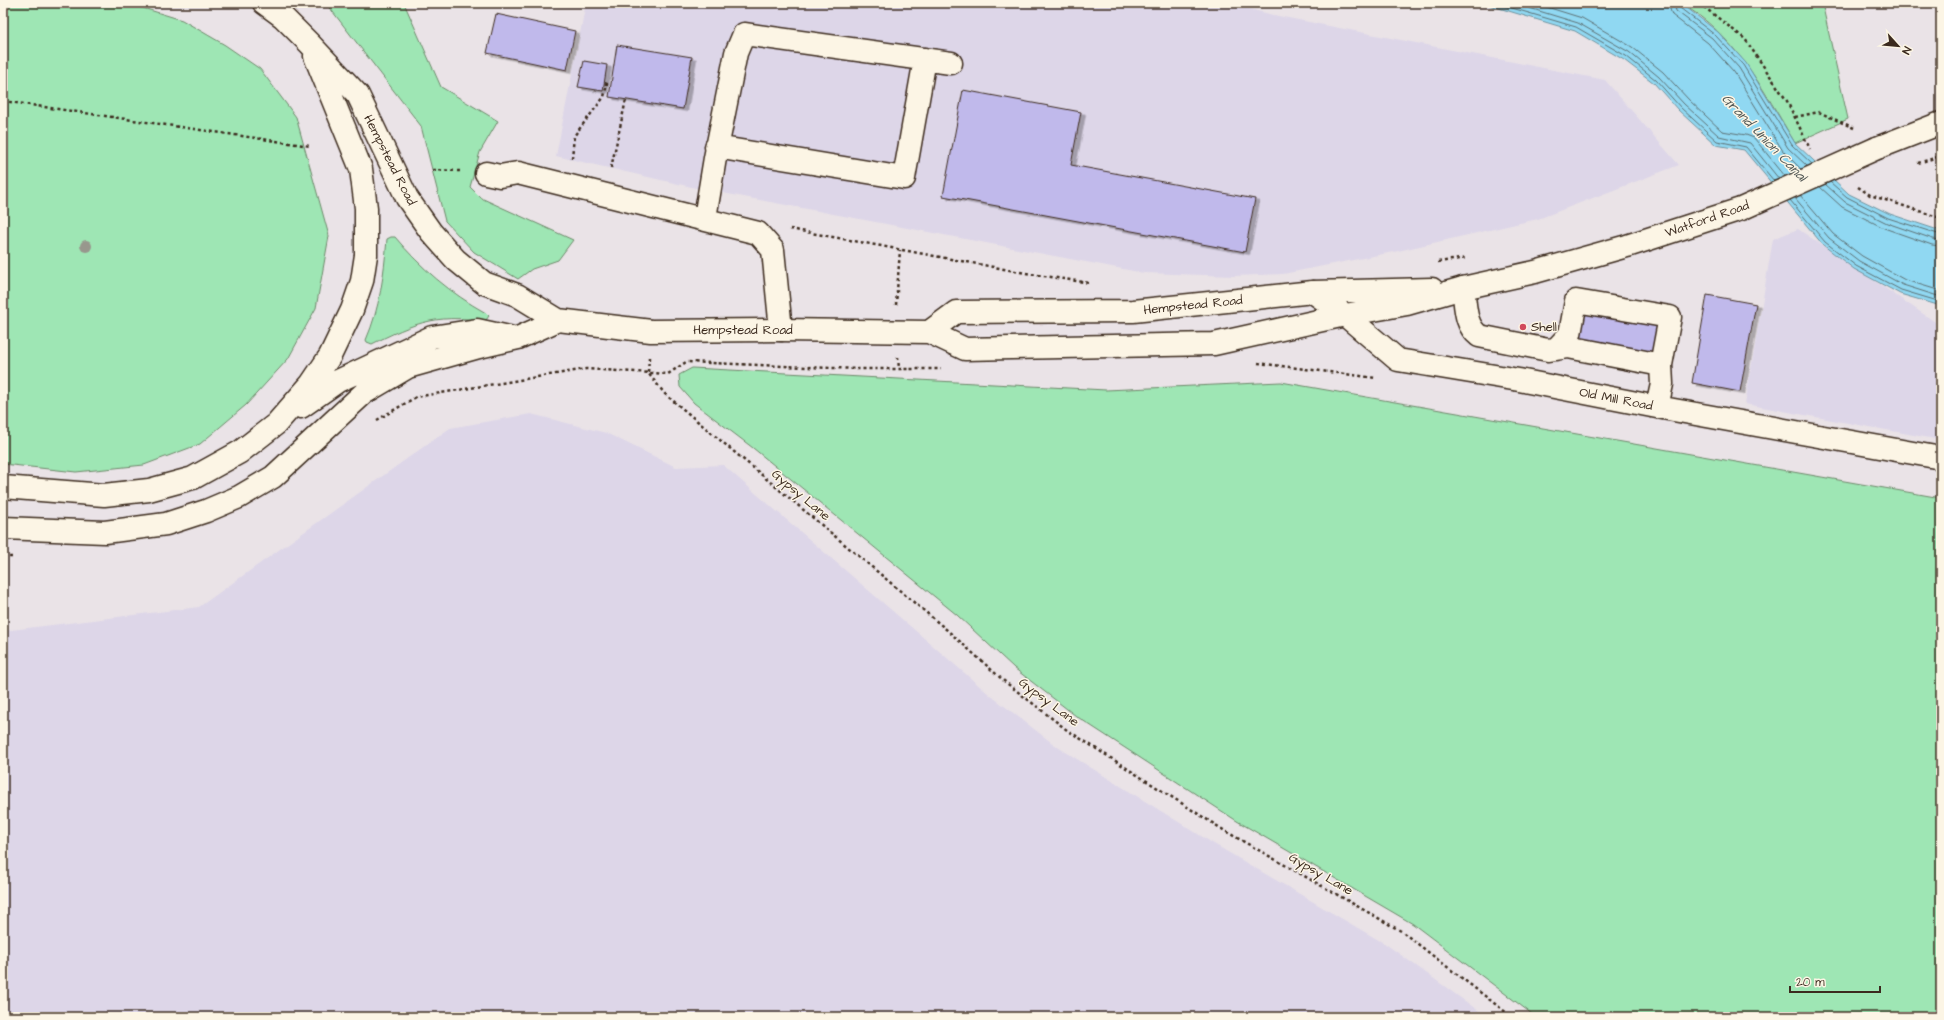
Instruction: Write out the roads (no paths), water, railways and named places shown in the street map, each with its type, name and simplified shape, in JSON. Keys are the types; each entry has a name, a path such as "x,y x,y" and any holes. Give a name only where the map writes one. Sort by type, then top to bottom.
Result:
{"main road":[{"name":"Hempstead Road","path":"264,3 283,18 310,44 358,95 407,198 431,232 456,260 484,283 517,295 558,320 651,331 781,330 929,332 965,349 1214,344 1407,304 1463,288"},
{"path":"705,218 716,147 736,53 744,34 951,63"},
{"path":"276,424 311,384 330,356 352,310 362,281 366,255 366,208 361,169 310,44"},
{"path":"716,147 904,178 925,59"},
{"name":"Watford Road","path":"1463,288 1542,270 1627,246 1741,209 1877,148 1941,123"},
{"path":"486,173 500,176 518,173 705,218 758,233 772,250 781,330"},
{"name":"Hempstead Road","path":"929,332 956,312 1133,311 1313,292 1463,288"},
{"path":"1463,288 1468,324 1473,331 1480,336 1548,350 1567,333"},
{"name":"Old Mill Road","path":"1313,292 1345,316 1398,360 1519,380 1657,407 1941,458"},
{"path":"3,528 105,532 166,524 206,511 239,497 273,477 364,393 408,367 518,338 558,320"},
{"path":"8,489 104,495 149,490 193,478 240,452 276,424 338,381 432,337 477,330 518,338"},
{"path":"1567,333 1664,349"},
{"path":"1567,333 1568,347 1664,349"},
{"path":"1519,380 1524,346"},
{"path":"1657,407 1662,384 1664,349"}],"water":[{"name":"Grand Union Canal","path":"1482,3 1682,4 1718,32 1746,63 1795,143 1849,194 1890,214 1941,231 1941,306 1900,294 1854,269 1823,245 1744,150 1716,145 1678,110 1654,83 1624,60 1575,31"}],"place":[{"name":"Shell","path":"1523,327"}]}
